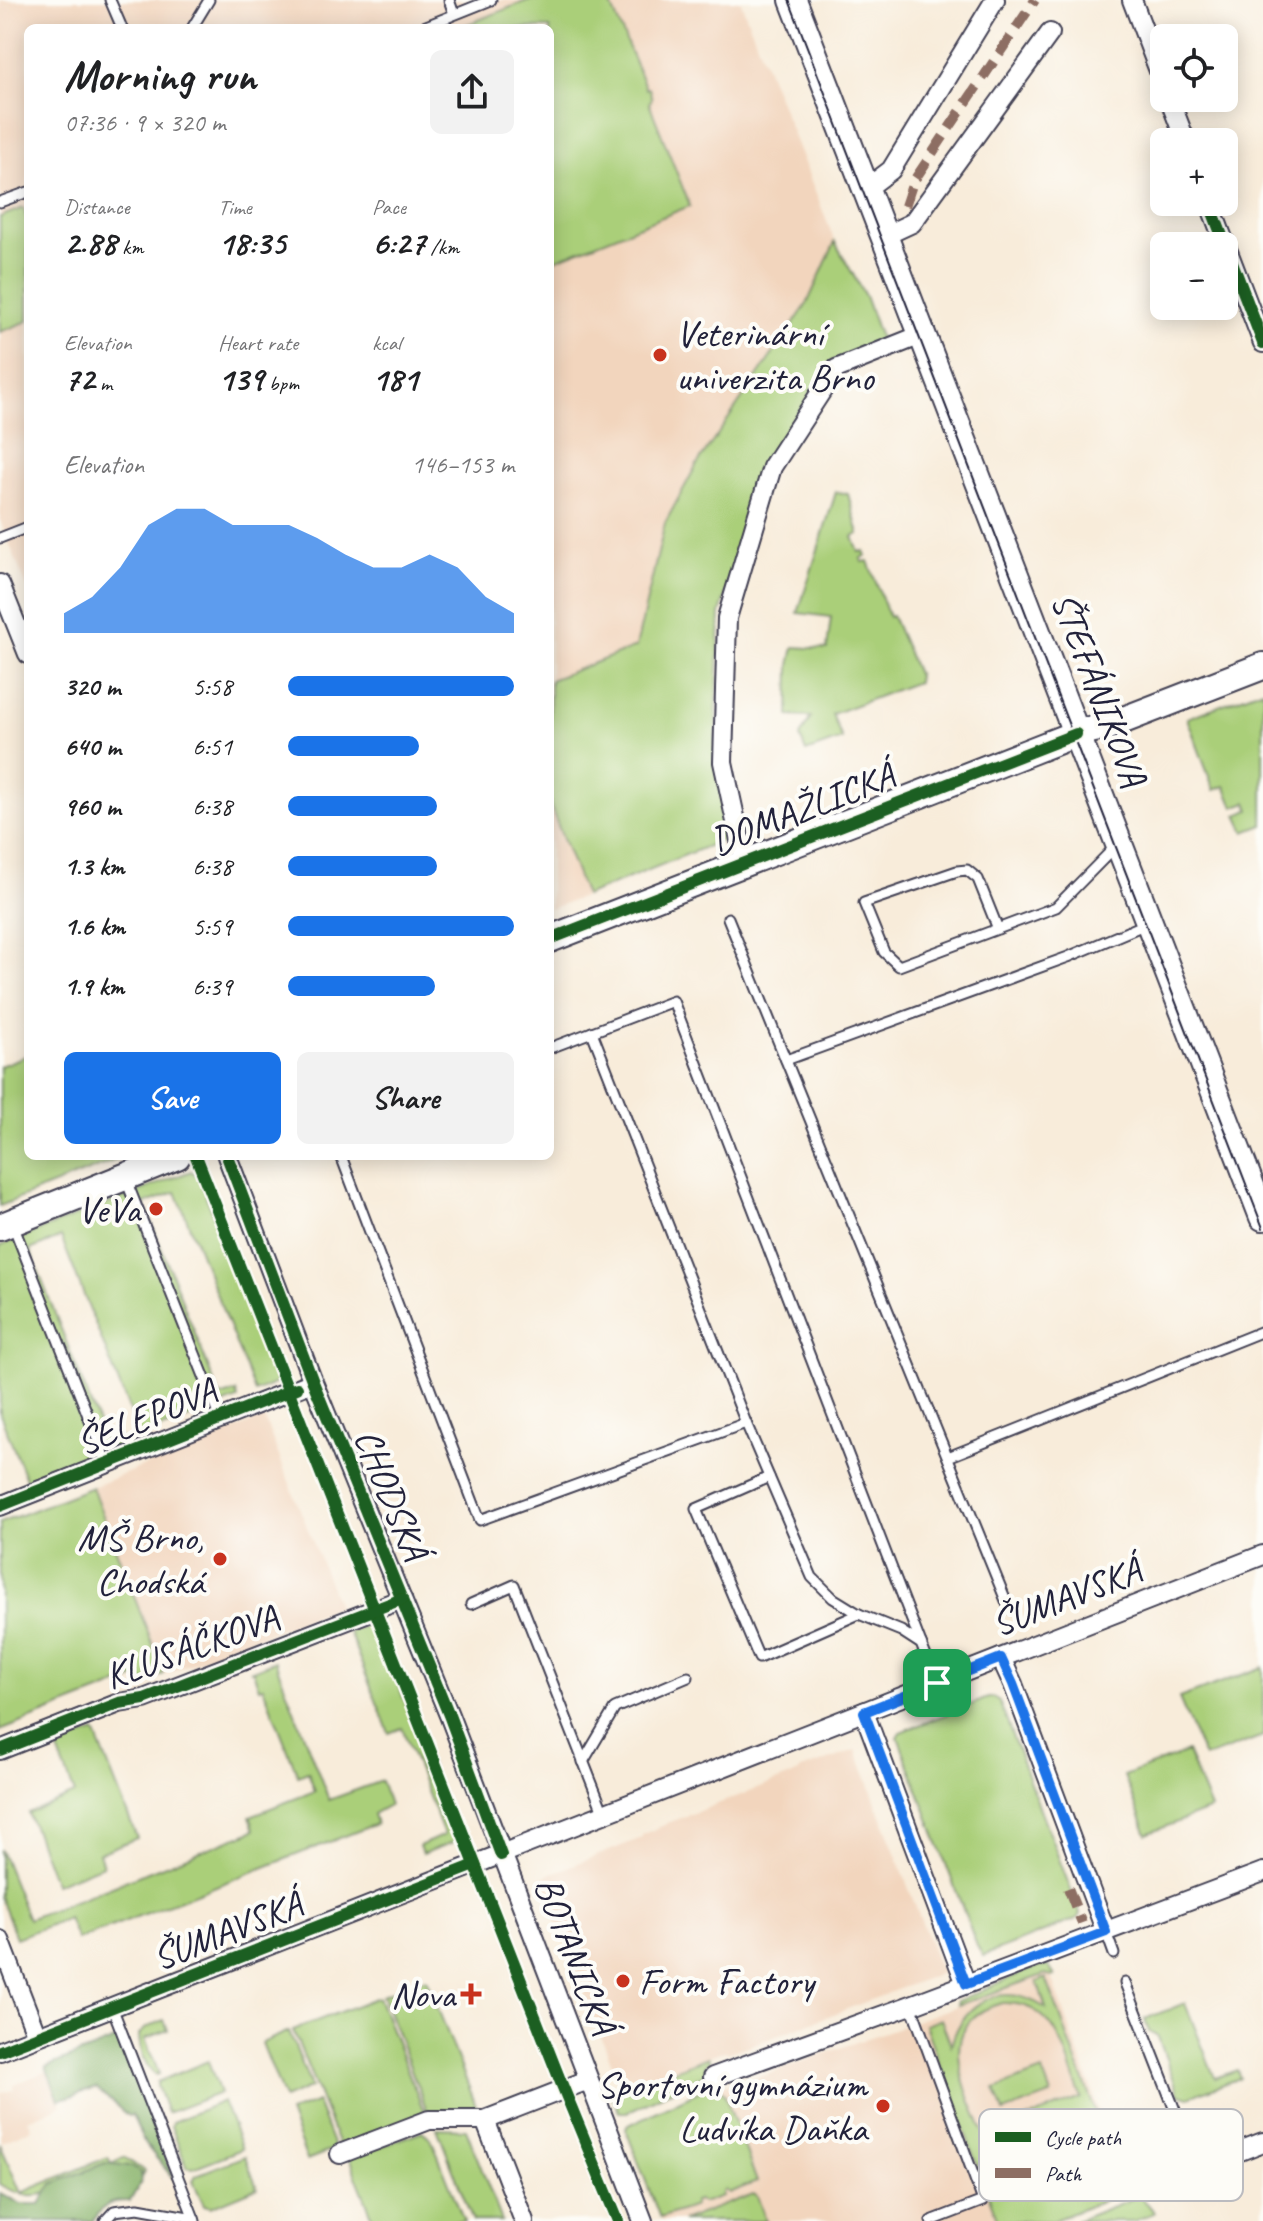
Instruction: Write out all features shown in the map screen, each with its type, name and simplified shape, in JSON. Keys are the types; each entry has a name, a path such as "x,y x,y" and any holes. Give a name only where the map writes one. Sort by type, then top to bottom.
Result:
{"street":[{"name":"ŠTEFÁNIKOVA","path":"793,0 1263,1217"},
{"path":"866,189 891,170 995,0"},
{"path":"1132,0 1150,47"},
{"path":"884,236 912,223 1050,33"},
{"path":"1214,216 1263,343"},
{"path":"745,863 723,762 727,618 772,467 836,369 921,335"},
{"path":"0,584 24,644"},
{"name":"DOMAŽLICKÁ","path":"554,937 1076,734 1108,726 1263,666"},
{"path":"6,1224 167,1160"},
{"name":"CHODSKÁ","path":"229,1160 313,1382 467,1759 501,1855"},
{"name":"ŠELEPOVA","path":"0,1506 313,1382"},
{"name":"ŠUMAVSKÁ","path":"0,2051 1263,1555"},
{"name":"KLUSÁČKOVA","path":"0,1750 119,1703 144,1699 402,1599"},
{"path":"1001,1658 1106,1932"},
{"path":"864,1712 966,1984"},
{"name":"BOTANICKÁ","path":"501,1855 643,2221"},
{"path":"713,2077 1263,1872"},
{"path":"0,1940 37,2036"},
{"name":"BOTANICKÁ","path":"340,2154 429,2120 485,2120 588,2080"},
{"path":"485,2120 524,2221"},
{"path":"1243,2147 1263,2142"}],"lane":[{"path":"110,0 120,24"},
{"path":"194,24 209,0"},
{"path":"449,0 454,14"},
{"path":"430,24 491,0"},
{"path":"0,202 24,193"},
{"path":"0,538 24,529"},
{"path":"998,929 978,879 967,870 864,903 884,952 899,966 998,929 1056,907 1119,844"},
{"path":"728,918 1009,1608"},
{"path":"786,1060 1068,957 1150,923"},
{"path":"554,1046 673,1001 937,1683"},
{"path":"592,1032 746,1423 812,1577 833,1598 859,1614 901,1631 921,1644"},
{"path":"343,1160 480,1520 746,1423"},
{"path":"125,1177 221,1419"},
{"path":"6,1224 107,1464"},
{"path":"948,1457 1263,1331"},
{"path":"769,1477 696,1509 759,1658 859,1614"},
{"path":"471,1604 514,1585 604,1814"},
{"path":"583,1762 615,1708 688,1677"},
{"path":"1106,1932 1114,1954"},
{"path":"1125,1983 1174,2109"},
{"path":"911,2005 979,2190"},
{"path":"112,2007 194,2220"},
{"path":"931,2221 983,2201"},
{"path":"105,2221 114,2211 138,2208 194,2220"}],"shaded area":[{"name":"Veterinární univerzita Brno","path":"0,0 740,0 835,242 807,304 696,466 665,523 636,647 554,678 554,24 24,24 24,580 0,520"},
{"path":"554,815 585,896 554,908"},
{"name":"MŠ Brno, Chodská","path":"264,1418 338,1606 164,1674 92,1487"},
{"path":"856,1750 941,1973 758,2043 717,2053 622,2090 540,1878 642,1838 642,1835 673,1821"},
{"name":"Sportovní gymnázium Ludvíka Daňka","path":"1046,1974 1052,1977 1098,2109 979,2109 979,2201 1065,2201 1012,2221 661,2221 626,2134 627,2126 709,2086 743,2083"},
{"path":"48,2071 62,2106 28,2119 32,2129 0,2142 0,2094 14,2089 13,2085"}],"green space":[{"path":"529,0 609,0 646,89 649,88 652,99 649,103 690,206 554,260 554,24 468,24"},
{"path":"23,208 24,211 24,323 0,332 0,217"},
{"path":"835,242 865,296 882,343 832,363 763,465 720,614 715,761 730,837 585,896 554,815 554,678 636,647 665,523 696,466 807,304"},
{"path":"836,492 848,494 859,534 853,537 859,552 864,551 866,556 861,558 862,562 868,561 889,617 892,616 918,676 917,682 832,714 842,739 806,752 800,737 811,717 789,716 790,665 794,647 827,649 831,617 798,613"},
{"path":"1263,689 1263,825 1245,832 1237,815 1250,810 1247,802 1234,807 1225,786 1214,790 1187,718"},
{"path":"24,1057 24,1160 116,1160 0,1206 0,1066"},
{"path":"191,1171 198,1176 279,1382 255,1392 176,1192 144,1204 220,1397 236,1392 238,1399 140,1437 61,1237 30,1250 106,1443 121,1438 123,1444 27,1482 0,1414 0,1246"},
{"path":"92,1487 164,1674 141,1683 138,1677 0,1731 0,1523"},
{"path":"374,1622 457,1836 456,1841 422,1854 419,1846 444,1835 402,1728 389,1733 349,1632"},
{"path":"275,1661 329,1800 381,1781 389,1805 373,1814 376,1824 77,1940 68,1918 16,1938 0,1896 0,1849 28,1919 255,1830 250,1816 315,1791 308,1772 298,1776 263,1687 259,1688 253,1671 250,1671"},
{"path":"1263,1667 1263,1736 1204,1758 1179,1698"},
{"path":"988,1698 999,1701 1080,1914 1077,1919 983,1956 898,1737 901,1732"},
{"path":"95,1732 137,1838 99,1853 103,1865 55,1884 28,1813 75,1794 56,1746"},
{"path":"1187,1752 1211,1809 1147,1834 1124,1776"},
{"path":"1038,1966 1048,1966 1055,1976 1046,1974 958,2005 957,2001"},
{"path":"426,1978 479,2113 428,2113 382,1995"},
{"path":"1046,1978 1095,2109 1052,2109 1081,2098 1064,2049 1048,2021 1036,2011 1021,2005 1002,2003 980,2012 967,2025 960,2041 959,2059 969,2098 979,2121 979,2170 925,2025 941,2019 951,2045 966,2016 988,1999 1001,1995 1015,1996 1046,2008 1037,1982"},
{"path":"378,1997 425,2114 340,2147 293,2030"},
{"path":"1185,2003 1215,2078 1237,2070 1240,2078 1189,2097 1179,2094 1158,2037 1149,2032 1145,2019"},
{"path":"164,2020 168,2030 145,2039 159,2074 155,2075 144,2057 139,2035 146,2028"},
{"path":"289,2031 311,2087 284,2099 262,2043"},
{"path":"120,2038 173,2178 145,2144 132,2115 128,2116 96,2088 59,2100 46,2067"},
{"path":"708,2057 710,2061 705,2064 709,2072 627,2112 619,2112 611,2094"},
{"path":"208,2061 220,2093 167,2113 157,2082"},
{"path":"1042,2071 1051,2095 1012,2109 1003,2109 995,2089"},
{"path":"709,2086 717,2086 724,2093 757,2182 728,2193 725,2190 722,2196 702,2203 694,2202 694,2206 660,2218 627,2126"},
{"path":"223,2101 242,2149 193,2168 187,2167 172,2122"},
{"path":"317,2102 335,2149 307,2160 289,2113"},
{"path":"437,2128 466,2129 502,2221 473,2221"},
{"path":"422,2131 431,2138 464,2221 374,2221 349,2158"},
{"path":"0,2144 21,2193 108,2157 111,2163 124,2157 144,2171 142,2175 139,2172 52,2184 47,2193 22,2194 0,2184"},
{"path":"245,2156 257,2188 211,2207 204,2205 193,2181 196,2175"},
{"path":"105,2163 130,2166 140,2172 141,2182 130,2201 108,2205 93,2221 0,2221 0,2193 21,2204 40,2204 52,2184"},
{"path":"753,2194 757,2196 766,2221 682,2221"},
{"path":"991,2201 1102,2201 1052,2221 998,2221"},
{"path":"1126,2201 1145,2201 1154,2213 1134,2221 1076,2221"}],"tram line":[{"path":"789,0 1263,1228"}],"marked path":[{"path":"905,206 913,182 1035,0"},
{"path":"1068,1888 1082,1923"}],"cycle path":[{"path":"1214,216 1263,343"},
{"path":"554,937 1076,734"},
{"path":"198,1160 618,2221"},
{"path":"229,1160 313,1382 449,1715 501,1855"},
{"path":"0,1506 297,1388"},
{"path":"0,1750 119,1703 144,1699 402,1599"},
{"path":"0,2051 475,1865"}],"place":[{"name":"Veterinární univerzita Brno","path":"660,355"},
{"name":"VeVa","path":"156,1209"},
{"name":"MŠ Brno, Chodská","path":"220,1559"},
{"name":"Form Factory","path":"623,1981"},
{"name":"Nova","path":"471,1994"},
{"name":"Sportovní gymnázium Ludvíka Daňka","path":"883,2106"}],"route":[{"path":"1001,1658 1106,1932 966,1984 864,1712 937,1683 1001,1658"}]}
